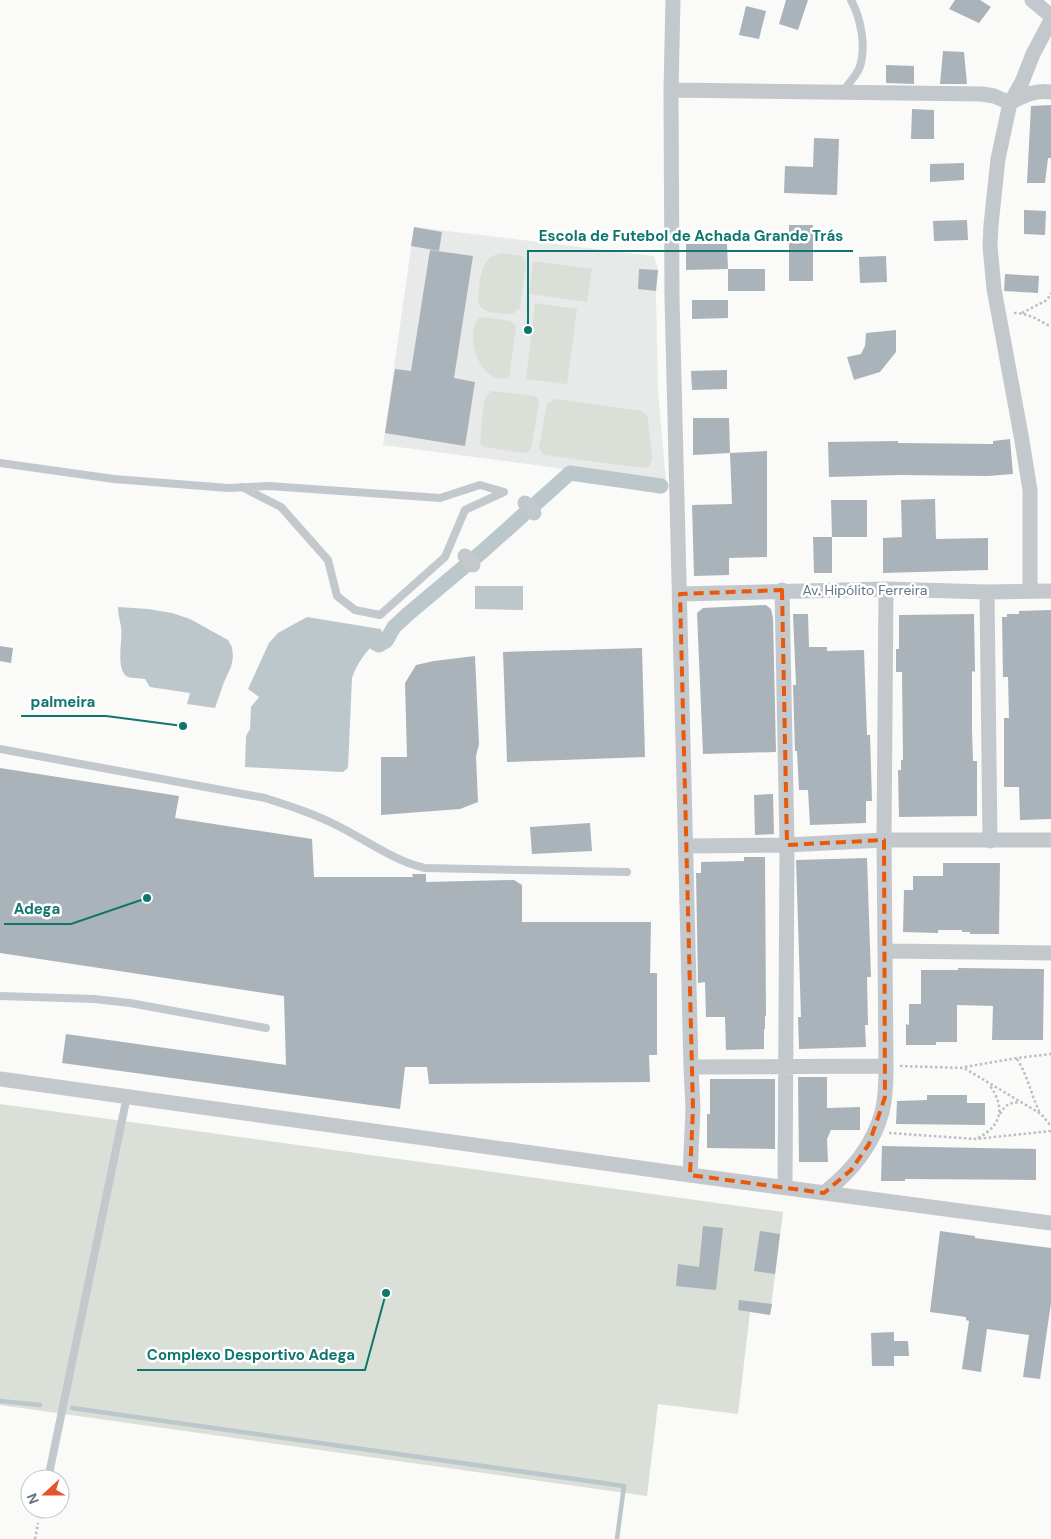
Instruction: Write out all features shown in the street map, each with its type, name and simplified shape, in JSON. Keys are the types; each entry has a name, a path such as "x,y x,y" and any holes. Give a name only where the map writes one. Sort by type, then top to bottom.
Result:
{"street":[{"path":"673,0 671,90 672,297 690,1066 694,1109 690,1175"},
{"path":"1032,0 1051,16"},
{"path":"1030,592 1030,490 1017,412 998,319 992,268 991,218 998,159 1010,103 1051,20"},
{"path":"671,90 982,94 994,96 1010,103"},
{"path":"1010,103 1033,92 1051,92"},
{"path":"824,1193 851,1170 869,1144 882,1112 885,1097 886,950 884,840 886,589"},
{"name":"Av. Hipólito Ferreira","path":"680,594 782,590 886,589 987,592 1051,591"},
{"path":"782,590 787,845 785,1187"},
{"path":"987,592 990,840"},
{"path":"686,846 787,845 884,840 1051,840"},
{"path":"886,950 1051,953"},
{"path":"690,1066 886,1066"},
{"path":"0,1079 690,1175 1051,1222"}],"lane":[{"path":"843,92 859,69 862,51 861,32 856,9 851,0"},
{"path":"856,9 859,0"},
{"path":"0,464 114,479 228,488 242,487 269,486 440,498 480,485 504,492 465,510 445,558 380,615 355,610 337,596 328,560 280,507 242,487"},
{"path":"0,749 265,798 299,808 336,824 410,864 425,868 627,872"},
{"path":"0,996 94,999 130,1003 266,1028"},
{"path":"50,1469 127,1096"}],"path":[{"path":"1022,313 1047,300 1051,293"},
{"path":"998,319 1014,312 1022,313 1051,327"},
{"path":"886,1066 964,1068 1051,1054"},
{"path":"1017,1058 1025,1072 1033,1100 1051,1126"},
{"path":"964,1068 1041,1114"},
{"path":"988,1083 999,1104 999,1115"},
{"path":"976,1139 988,1133 995,1126 1004,1107 1011,1103 1019,1102"},
{"path":"876,1128 892,1134 976,1139 1051,1131"},
{"path":"35,1539 39,1519"}],"highlighted area":[{"path":"782,590 787,845 884,840 885,1097 869,1144 851,1170 824,1193 690,1175 693,1109 680,594"}],"shaded area":[{"path":"414,227 654,256 658,270 656,291 658,391 666,481 383,445"},
{"path":"502,253 522,256 526,262 520,308 512,314 488,311 483,309 478,302 480,279 484,265 494,255"},
{"path":"533,261 592,269 587,302 529,294"},
{"path":"535,303 577,309 567,384 526,379"},
{"path":"481,317 511,321 516,326 509,378 498,378 489,374 477,356 473,333"},
{"path":"492,391 535,396 538,399 539,404 531,448 528,452 523,453 484,447 480,444 484,401"},
{"path":"555,399 642,411 648,420 652,458 650,466 644,468 544,455 539,448 547,404"},
{"path":"475,586 523,586 523,610 475,609"},
{"path":"118,607 172,613 190,619 228,640 232,647 233,657 215,708 187,704 190,693 150,687 145,679 132,678 125,675 121,665 121,627"},
{"path":"307,617 381,629 383,636 364,655 352,678 348,768 343,772 245,767 246,736 250,729 251,707 259,697 248,689 269,643 278,633"},
{"path":"0,1104 783,1212 770,1315 750,1312 738,1414 658,1404 647,1496 0,1405"}],"building":[{"path":"786,0 808,0 798,30 779,24"},
{"path":"955,0 980,0 991,7 979,23 949,9"},
{"path":"746,6 766,11 759,39 739,35"},
{"path":"943,51 964,52 967,84 940,84"},
{"path":"886,65 914,66 914,84 886,83"},
{"path":"1051,105 1051,158 1048,158 1045,183 1027,183 1031,106"},
{"path":"912,109 934,110 934,139 911,139"},
{"path":"814,138 839,139 837,195 784,193 785,166 813,167"},
{"path":"964,163 964,180 930,182 930,164"},
{"path":"1024,210 1046,211 1045,235 1024,234"},
{"path":"967,220 968,240 934,241 933,221"},
{"path":"789,225 813,225 813,281 789,281"},
{"path":"414,227 442,232 439,251 411,246"},
{"path":"686,244 727,244 728,269 686,270"},
{"path":"430,250 473,256 454,378 475,382 465,446 385,433 395,369 411,371"},
{"path":"886,256 887,282 860,283 859,257"},
{"path":"639,269 658,270 656,291 638,289"},
{"path":"728,269 765,269 765,291 728,291"},
{"path":"1005,274 1039,276 1038,293 1004,291"},
{"path":"692,300 728,300 728,318 692,319"},
{"path":"896,330 896,352 880,372 854,380 847,357 861,354 865,346 866,333"},
{"path":"727,370 727,389 692,390 691,371"},
{"path":"693,418 729,418 730,453 693,455"},
{"path":"1010,439 1013,474 988,476 899,475 829,477 828,442 898,441 898,443 993,444 993,441"},
{"path":"767,451 767,557 729,558 729,575 694,576 692,505 732,504 730,453"},
{"path":"935,499 936,539 988,538 988,570 883,573 883,538 902,537 901,500"},
{"path":"831,500 867,500 867,537 832,537"},
{"path":"813,537 832,537 832,573 814,573"},
{"path":"766,605 771,609 773,618 776,752 703,754 697,613 703,608"},
{"path":"1051,610 1051,819 1020,820 1019,787 1004,787 1004,718 1009,718 1008,677 1003,677 1002,617 1007,617 1007,614 1019,614 1019,611"},
{"path":"793,614 808,614 809,647 827,647 827,651 864,650 867,735 870,735 872,801 866,801 866,823 810,825 808,790 799,790 797,751 795,751 793,685 796,685"},
{"path":"974,614 975,672 972,671 972,730 973,761 977,761 977,816 899,817 898,770 901,770 901,760 903,760 902,672 896,672 896,649 899,649 899,615"},
{"path":"0,646 13,648 11,663 0,661"},
{"path":"642,648 645,757 507,762 503,652"},
{"path":"475,656 479,744 476,756 478,802 460,809 381,815 381,757 407,757 405,683 416,665"},
{"path":"0,768 179,796 175,818 312,839 314,877 413,877 412,874 426,874 426,882 514,880 522,885 522,922 651,922 650,973 657,973 657,1055 649,1055 650,1082 429,1084 427,1067 405,1067 400,1109 62,1063 66,1034 286,1065 284,996 0,953"},
{"path":"773,794 774,834 755,835 754,795"},
{"path":"590,823 592,851 532,854 530,827"},
{"path":"744,857 765,857 766,1016 764,1049 726,1050 725,1017 706,1017 705,982 698,983 696,873 701,873 701,862 744,861"},
{"path":"867,858 871,977 867,977 868,1025 865,1025 866,1047 799,1049 798,1017 801,1017 796,860"},
{"path":"943,863 1000,863 999,934 970,934 970,932 962,932 962,930 938,930 938,933 903,932 904,890 913,890 913,876 943,876"},
{"path":"958,968 1044,969 1043,1040 992,1040 993,1006 957,1005 957,1042 936,1042 936,1045 906,1045 906,1024 909,1025 909,1004 921,1004 921,970 958,970"},
{"path":"798,1077 827,1077 827,1108 860,1107 860,1130 831,1130 827,1139 828,1162 799,1162"},
{"path":"710,1079 775,1079 775,1149 707,1148 707,1114 710,1114"},
{"path":"927,1095 967,1095 967,1103 985,1103 985,1125 896,1124 897,1101 927,1100"},
{"path":"882,1146 1036,1149 1036,1180 905,1179 905,1181 881,1181"},
{"path":"703,1226 723,1228 716,1290 676,1286 678,1264 699,1267"},
{"path":"760,1231 780,1234 775,1274 754,1271"},
{"path":"940,1231 975,1236 975,1238 1051,1248 1051,1303 1040,1379 1023,1377 1029,1335 987,1329 981,1372 962,1369 969,1321 966,1320 966,1317 930,1312"},
{"path":"739,1300 772,1304 770,1315 738,1310"},
{"path":"894,1332 894,1341 908,1341 909,1356 894,1356 894,1366 872,1366 871,1333"}],"waterway":[{"path":"375,643 379,645 386,641 394,627 408,614 483,551 570,473 661,486"},
{"path":"0,1401 40,1405"},
{"path":"72,1408 624,1486 617,1539"}],"place":[{"name":"Escola de Futebol de Achada Grande Trás","path":"528,330"},
{"name":"palmeira","path":"183,726"},
{"name":"Adega","path":"147,898"},
{"name":"Complexo Desportivo Adega","path":"386,1293"}]}
